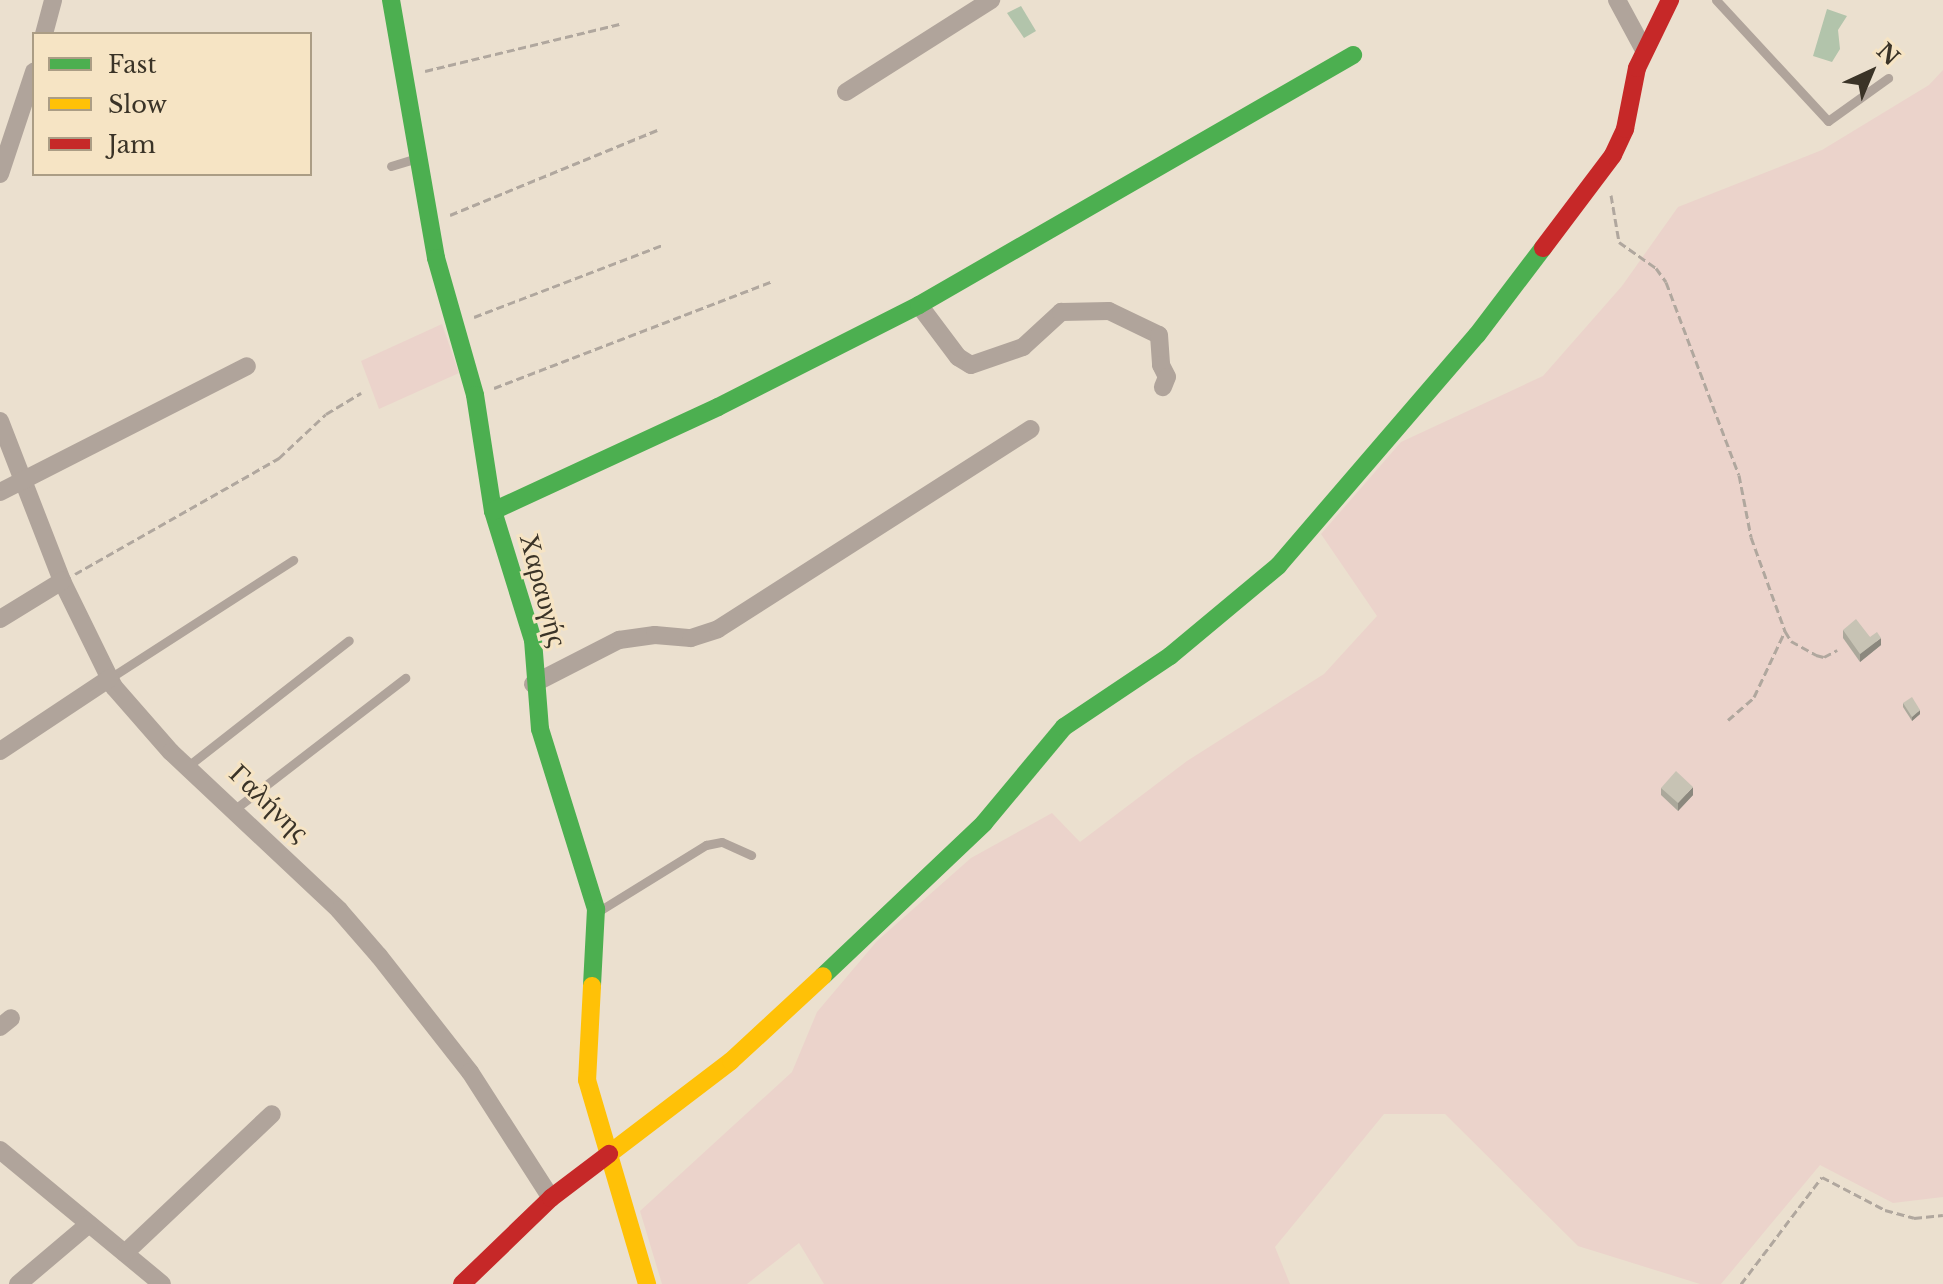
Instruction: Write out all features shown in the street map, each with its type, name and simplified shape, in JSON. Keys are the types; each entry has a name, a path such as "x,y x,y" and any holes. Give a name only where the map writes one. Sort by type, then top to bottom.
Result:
{"street":[{"path":"45,32 53,0"},
{"name":"Χαραυγής","path":"391,0 430,226 475,395 493,511 533,640 533,684 558,797 586,867 596,913 587,1080 647,1284"},
{"path":"846,92 991,0"},
{"path":"1617,0 1644,50"},
{"path":"462,1284 551,1198 687,1096 779,1019 984,823 1064,727 1170,656 1278,566 1477,335 1613,155 1625,129 1644,50 1670,0"},
{"path":"493,511 718,407 919,305 1195,150 1353,55"},
{"path":"0,174 32,78"},
{"path":"919,305 958,357 971,365 1023,347 1061,312 1109,311 1159,335 1161,365 1167,377 1163,387"},
{"path":"0,492 247,366"},
{"name":"Γαλήνης","path":"0,421 62,581 110,678 128,705 379,956 470,1072 551,1198"},
{"path":"533,684 619,640 655,635 691,638 718,629 1031,429"},
{"path":"0,619 62,581"},
{"path":"0,751 110,678"},
{"path":"125,1253 272,1114"},
{"path":"0,1150 162,1284"},
{"path":"18,1284 89,1224"}],"lane":[{"path":"1716,0 1828,121 1888,78"},
{"path":"391,166 417,158"},
{"path":"110,678 293,560"},
{"path":"188,766 349,640"},
{"path":"235,809 405,678"},
{"path":"596,913 706,845 722,842 751,855"}],"path":[{"path":"402,77 619,24"},
{"path":"430,226 440,216 536,183 657,130"},
{"path":"1610,188 1619,242 1666,282 1739,475 1751,537 1785,631 1791,641 1816,655 1824,657 1837,650"},
{"path":"455,323 663,245"},
{"path":"475,395 773,281"},
{"path":"62,581 279,458 326,414 361,393"},
{"path":"1728,720 1754,697 1785,631"},
{"path":"1741,1284 1822,1177 1885,1210 1914,1218 1943,1215"}],"shaded area":[{"path":"1021,6 1036,31 1024,38 1007,13"},
{"path":"1827,9 1847,16 1838,30 1840,49 1832,62 1813,56"},
{"path":"1943,70 1943,1197 1893,1203 1820,1165 1721,1284 1700,1284 1578,1246 1445,1114 1384,1114 1275,1247 1290,1284 824,1284 799,1243 747,1284 662,1284 640,1211 792,1072 817,1012 877,941 971,858 1052,813 1080,842 1187,761 1324,674 1377,616 1321,534 1401,442 1543,376 1622,286 1678,207 1822,150 1929,85"},
{"path":"442,324 459,373 379,409 361,361"}],"building":[{"path":"1856,619 1870,637 1877,632 1881,638 1860,654 1843,630"},
{"path":"1912,697 1920,710 1912,717 1903,703"},
{"path":"1676,771 1693,787 1678,803 1661,788"}],"traffic: fast":[{"path":"391,0 436,258 475,395 493,511 533,640 540,729 596,909 592,986"},
{"path":"493,511 718,407 919,305 1353,55"},
{"path":"823,976 984,823 1064,727 1170,656 1278,566 1477,335 1543,248"}],"traffic: slow":[{"path":"609,1154 731,1061 823,976"},
{"path":"592,986 587,1080 647,1284"}],"traffic: jam":[{"path":"1543,248 1613,155 1625,129 1637,68 1670,0"},
{"path":"462,1284 551,1198 609,1154"}]}
